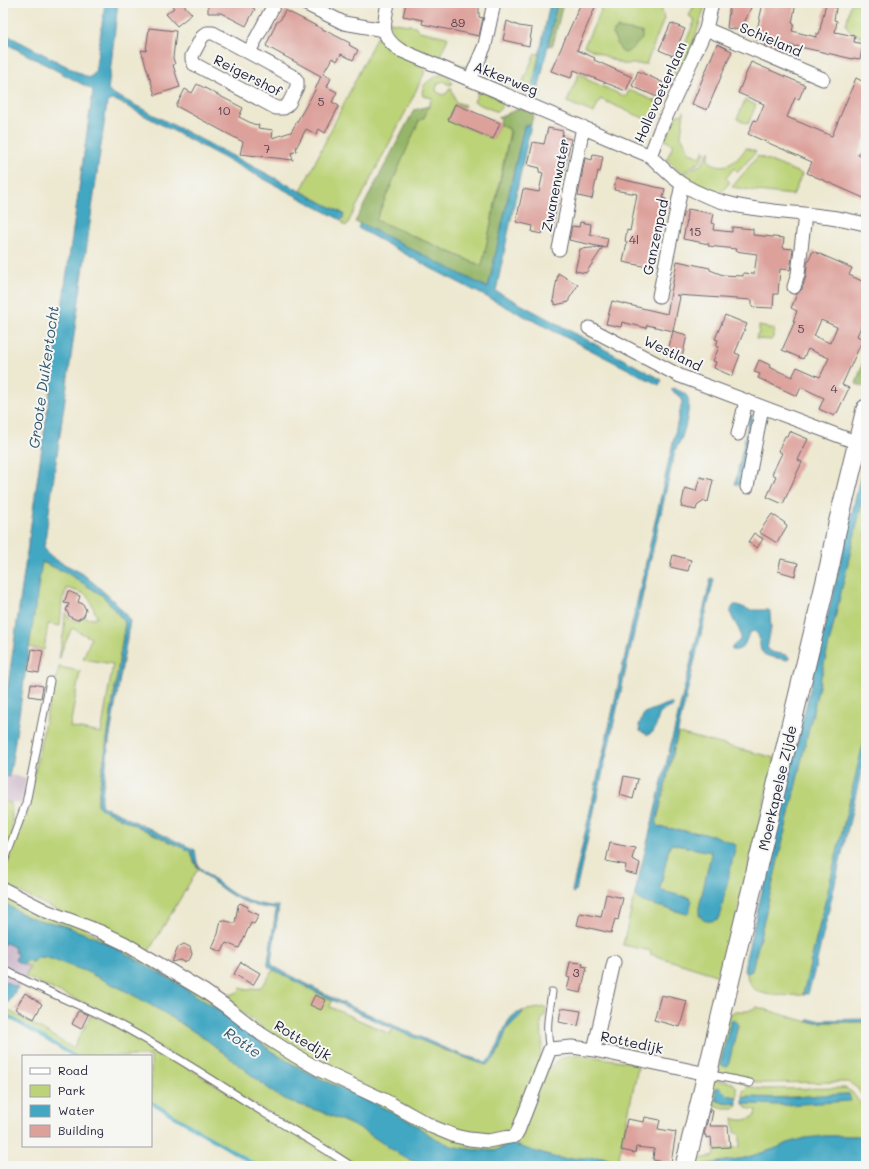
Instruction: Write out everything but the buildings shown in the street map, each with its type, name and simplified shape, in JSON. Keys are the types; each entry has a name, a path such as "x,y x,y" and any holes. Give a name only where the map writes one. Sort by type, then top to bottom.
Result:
{"street":[{"name":"Reigershof","path":"249,52 274,3"},
{"path":"304,3 344,24 384,30 388,3"},
{"path":"470,80 485,45 494,3"},
{"name":"Hollevoeterlaan","path":"712,3 706,29 660,130 650,156 682,184 703,196 729,205 805,215 826,216 866,224"},
{"name":"Schieland","path":"706,29 823,79"},
{"name":"Akkerweg","path":"384,30 390,43 400,50 650,156"},
{"name":"Reigershof","path":"210,33 249,52 296,78 297,87 289,103 284,108 276,108 196,66 192,59 192,56 202,37 210,33"},
{"name":"Zwanenwater","path":"559,249 583,127"},
{"name":"Ganzenpad","path":"659,296 682,184"},
{"path":"794,287 798,274 805,215"},
{"name":"Westland","path":"589,328 680,376 858,443"},
{"path":"738,434 746,401"},
{"path":"747,487 762,407"},
{"name":"Moerkapelse Zijde","path":"686,1165 866,409"},
{"name":"Rottedijk","path":"3,889 46,911 101,932 124,944 224,1005 261,1034 294,1055 328,1074 386,1101 433,1127 455,1136 488,1141 515,1136 550,1049 572,1047 594,1050 707,1074"},
{"path":"594,1050 614,962"}],"lane":[{"path":"3,865 22,818 26,803 50,681"},
{"path":"3,969 23,980 94,1011 155,1044 351,1166"},
{"path":"550,1049 547,1038 547,1020 552,992"},
{"path":"707,1074 750,1084"}],"shaded area":[{"path":"13,775 26,779 21,804 3,801 3,776 9,777"},
{"path":"6,943 14,947 15,952 38,958 5,1008 3,1007 3,945"}],"green space":[{"path":"557,3 563,3 553,45 548,46"},
{"path":"599,3 662,3 661,7 664,19 646,64 622,64 584,46 601,11"},
{"path":"695,3 706,3 692,47 679,77 673,75 676,67 672,65 675,59 678,60 695,20 689,16"},
{"path":"851,3 866,3 866,37 852,34 846,25"},
{"path":"390,22 415,26 419,31 447,37 448,38 440,56 468,68 460,70 404,46 394,36"},
{"path":"618,28 642,32 642,39 625,53 621,51 613,35 614,31"},
{"path":"377,36 380,36 383,42 393,52 424,66 424,74 347,225 345,226 341,220 344,214 301,191"},
{"path":"535,53 539,54 533,85 539,87 542,91 538,99 519,91"},
{"path":"579,73 586,77 586,79 626,97 629,90 657,102 662,92 667,94 658,114 654,115 650,121 600,99 594,113 567,102"},
{"path":"442,74 449,77 452,84 449,85 444,81 438,83 436,89 437,92 443,95 447,93 451,87 456,102 465,105 464,107 455,104 448,120 493,139 500,123 501,126 508,128 510,131 482,266 376,220 419,120 424,118 432,98 423,96 423,88 431,79"},
{"path":"479,90 500,99 503,102 502,107 498,111 495,111 474,102"},
{"path":"745,100 756,105 748,124 737,119"},
{"path":"429,106 424,118 419,121 376,220 482,266 510,135 508,128 501,126 501,119 498,118 520,108 534,113 531,124 524,126 488,288 362,224 355,222 414,110"},
{"path":"684,111 681,136 690,153 700,157 704,150 706,151 700,162 682,174 667,159 673,145 665,140 677,115 683,114"},
{"path":"746,148 756,152 738,172 734,168 726,178 730,182 720,194 707,189 684,176 688,171 702,164 710,150 708,160 719,166 724,166 738,158"},
{"path":"758,156 802,174 793,195 732,187"},
{"path":"759,326 774,329 771,340 756,339 757,334 759,334"},
{"path":"866,352 866,385 865,387 856,384"},
{"path":"866,486 866,732 803,994 805,995 768,994 753,988 749,982 747,973 752,971"},
{"path":"41,562 67,573 103,596 125,623 97,805 103,810 191,852 198,869 147,954 3,884 4,868 26,814 52,688 54,688 59,667 80,671 70,727 101,733 113,664 83,659 91,638 72,628 59,658 64,630 65,612 70,619 77,621 85,617 89,619 97,617 89,598 85,594 67,588 62,601 60,626 48,624 44,650 29,647"},
{"path":"678,733 775,758 722,977 650,954 651,951 623,945 635,893 635,896 643,902 687,914 689,912 690,898 661,891 660,889 669,848 672,844 711,852 699,908 699,916 709,921 713,835 659,827 656,824"},
{"path":"3,801 11,803 13,835 3,857"},
{"path":"3,891 86,929 207,997 427,1126 511,1142 511,1144 494,1151 451,1146 431,1136 413,1123 384,1108 294,1065 271,1051 226,1015 180,985 116,948 94,937 59,924 26,916 3,902"},
{"path":"45,957 85,971 124,990 163,1012 207,1040 278,1096 350,1124 366,1132 405,1158 426,1166 356,1166 93,1007 25,977 30,967 24,965 27,960 32,962 38,958"},
{"path":"274,970 332,1000 330,1007 390,1034 393,1028 443,1050 486,1065 496,1057 507,1029 522,1012 521,1011 546,1007 545,1015 541,1021 543,1038 538,1070 517,1125 509,1134 464,1136 284,1046 224,997 236,993 241,988 247,990 260,988"},
{"path":"757,1007 808,1022 866,1022 866,1101 857,1088 849,1082 761,1083 713,1072 726,1017 735,1011 748,1011","holes":["738,1026 727,1067 720,1065"]},
{"path":"5,1008 73,1048 91,1015 117,1026 153,1046 347,1166 256,1166 152,1104 152,1055 71,1055 3,1013"},
{"path":"569,1055 581,1055 635,1063 638,1067 618,1162 602,1157 564,1159 516,1146 547,1066 550,1067 560,1059"},
{"path":"716,1080 733,1083 737,1089 737,1097 727,1095 721,1089 715,1090 716,1099 719,1102 737,1104 735,1108 724,1108 715,1105 714,1109 701,1107 709,1082"},
{"path":"748,1086 761,1089 845,1088 852,1092 866,1111 866,1136 825,1136 788,1143 745,1158 692,1166 693,1160 715,1156 714,1150 740,1147 740,1134 735,1133 733,1118 742,1120 750,1119 755,1116 756,1110 746,1108 744,1104 786,1105 849,1094 743,1098 743,1091"}],"water":[{"path":"105,3 118,3 108,91 344,214 341,220 117,101 112,100 107,103 44,547 56,560 84,575 96,585 115,603 130,621 110,735 101,804 104,807 195,850 199,867 234,894 260,904 279,906 271,962 273,966 337,1000 445,1048 486,1062 495,1050 510,1019 516,1014 523,1012 508,1028 500,1049 491,1062 486,1065 432,1045 378,1022 326,997 268,966 276,909 249,904 234,897 212,881 202,871 194,861 191,852 103,810 97,805 125,623 103,596 67,573 42,562 12,761 9,777 3,776 3,720 93,90 3,42 3,33 89,78 95,73"},
{"path":"550,3 557,3 539,87 533,85"},
{"path":"531,124 496,291 662,380 659,385 434,270 358,228 359,225 362,224 488,288 524,126"},
{"path":"673,388 687,396 689,404 688,416 682,437 675,451 576,891 573,893 572,891 682,402 682,398 672,391"},
{"path":"752,415 739,485 735,484 750,416"},
{"path":"866,454 866,486 752,971 747,973 744,971 746,958"},
{"path":"711,578 714,579 656,824 659,827 713,835 736,845 720,914 718,919 707,921 702,919 700,916 699,908 711,852 672,844 669,848 660,889 662,891 690,898 692,900 689,912 687,914 643,902 637,898 635,893"},
{"path":"734,605 750,610 769,610 771,628 767,649 772,652 787,655 789,659 775,658 764,654 761,649 757,633 754,631 749,633 742,648 732,650 732,647 739,641 740,636 738,627 731,614 731,609"},
{"path":"670,703 673,705 672,707 666,709 660,714 653,732 648,735 640,731 639,725 644,713"},
{"path":"866,732 866,751 815,969 808,994 803,994"},
{"name":"Rotte","path":"3,902 26,916 59,924 94,937 116,948 180,985 226,1015 271,1051 294,1065 384,1108 413,1123 431,1136 451,1146 494,1151 511,1144 564,1159 602,1157 619,1163 642,1166 426,1166 405,1158 366,1132 350,1124 278,1096 207,1040 163,1012 124,990 85,971 45,957 38,958 32,962 27,960 24,965 15,960 18,954 15,952 14,947 6,943 3,945"},
{"path":"3,980 18,988 3,1010"},
{"path":"734,1019 738,1025 728,1067 720,1065 731,1020"},
{"path":"866,1019 866,1022 808,1022 808,1020"},
{"path":"717,1087 727,1094 737,1097 737,1104 717,1101 715,1090"},
{"path":"849,1094 851,1101 786,1105 743,1104 743,1098 747,1097 786,1098"},
{"path":"825,1136 866,1136 866,1166 698,1166 745,1158 805,1138"}],"waterway":[{"path":"6,1015 72,1055"},
{"path":"152,1103 257,1166"}],"water label":[{"name":"Groote Duikertocht","path":"43,377"}]}
